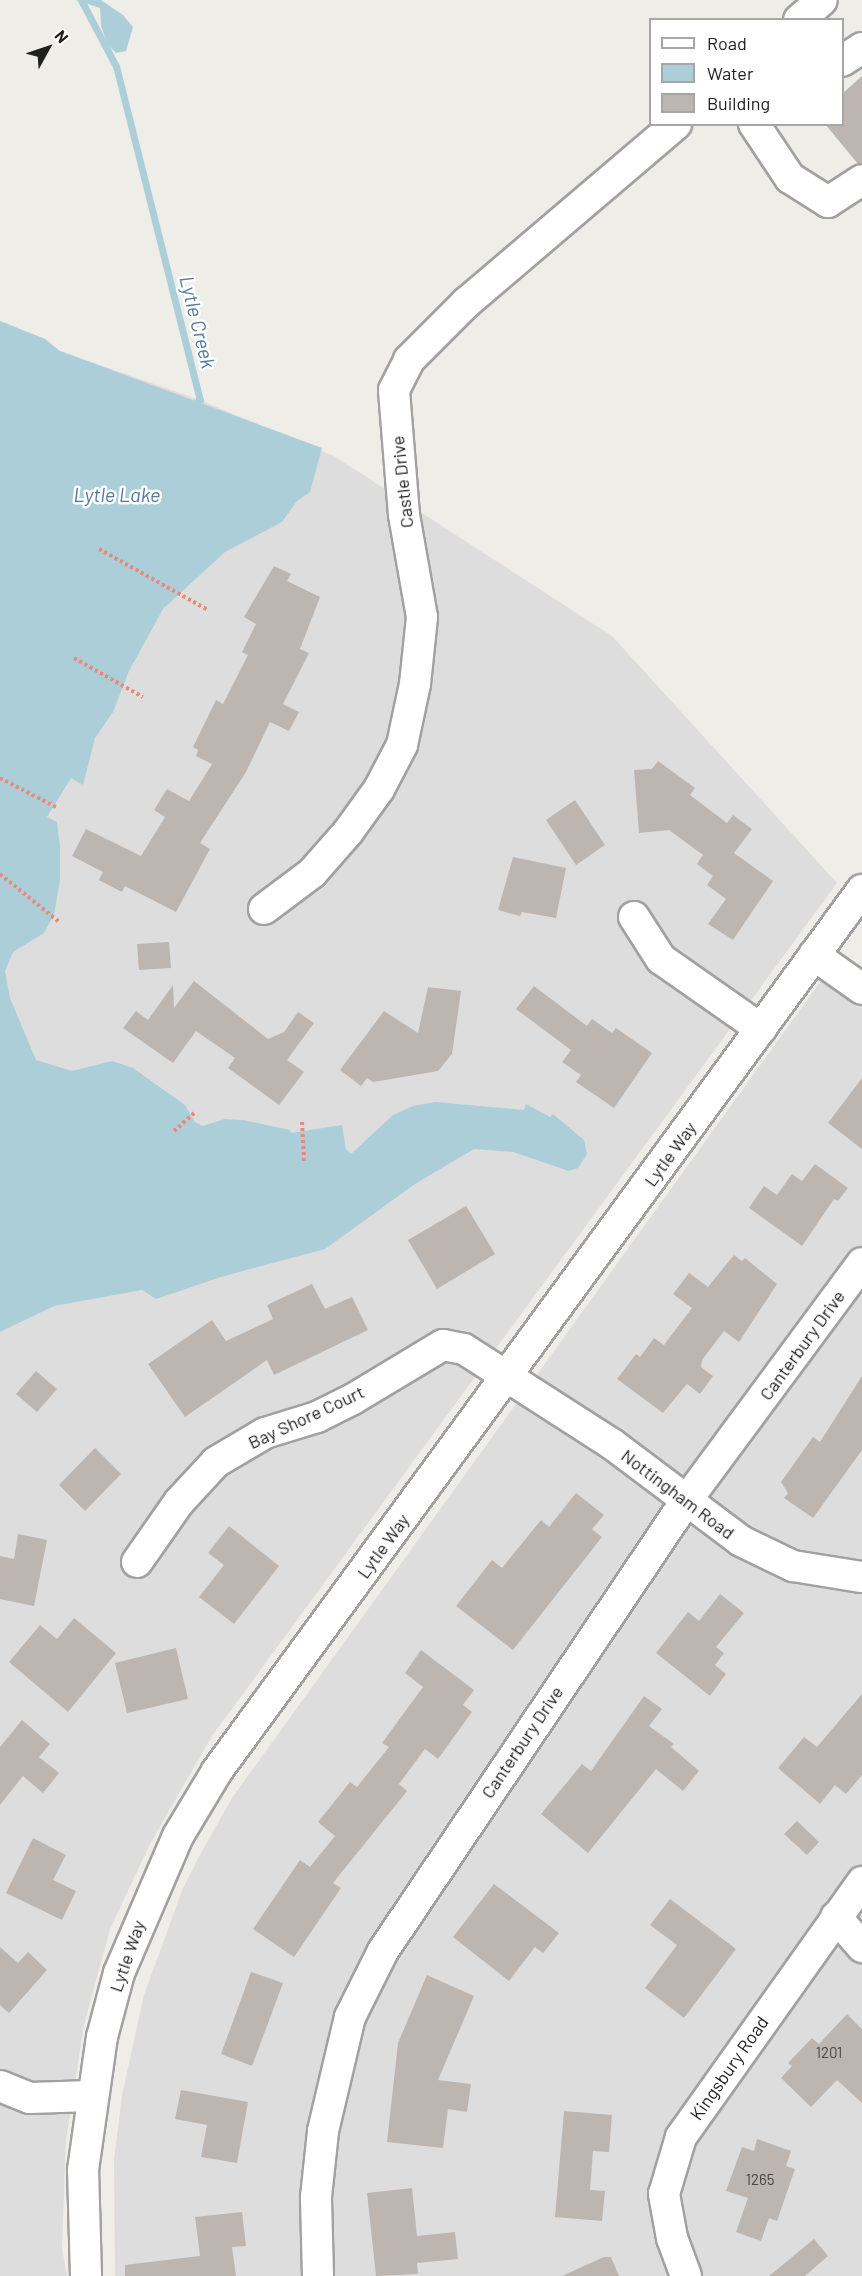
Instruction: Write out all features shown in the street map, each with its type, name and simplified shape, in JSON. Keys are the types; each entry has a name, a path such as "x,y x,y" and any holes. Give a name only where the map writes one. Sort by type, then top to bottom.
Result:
{"street":[{"path":"844,61 862,48"},
{"path":"844,63 862,75"},
{"name":"Castle Drive","path":"264,909 312,873 348,832 379,789 402,745 415,684 422,617 404,514 394,390 409,360 466,303 674,126"},
{"path":"755,126 790,178 828,202 862,180"},
{"name":"Lytle Way","path":"86,2276 83,2170 91,2096 119,1973 178,1836 217,1771 862,890"},
{"path":"634,917 661,958 761,1029"},
{"path":"814,955 862,989"},
{"name":"Canterbury Drive","path":"318,2276 316,2197 323,2131 350,2017 383,1951 686,1502 862,1263"},
{"name":"Bay Shore Court","path":"137,1562 179,1502 216,1462 265,1433 326,1412 443,1345 465,1349 508,1376"},
{"name":"Nottingham Road","path":"508,1376 612,1444 686,1502 741,1541 793,1566 862,1577"},
{"name":"Kingsbury Road","path":"686,2276 672,2238 664,2194 681,2137 862,1882"},
{"path":"836,1917 862,1947"},
{"path":"0,2086 30,2098 91,2096"}],"path":[{"path":"99,549 208,610"},
{"path":"74,658 143,697"},
{"path":"0,778 56,807"},
{"path":"0,874 58,921"},
{"path":"174,1131 194,1113"},
{"path":"302,1122 304,1161"}],"shaded area":[{"name":"Lytle Lake","path":"0,321 45,339 60,351 200,400 334,456 612,636 837,883 212,1736 150,1844 110,1929 84,2025 66,2140 62,2248 67,2276 0,2276"},
{"path":"823,978 862,1006 862,2276 115,2276 114,2160 122,2095 144,1995 183,1888 201,1853 232,1798"}],"water":[{"path":"76,0 101,0 123,15 133,27 126,51 116,53 108,45 101,26 100,8"},
{"name":"Lytle Lake","path":"0,321 45,339 60,351 322,448 310,492 297,501 282,522 225,552 163,609 129,671 113,712 95,738 83,785 71,778 47,817 57,822 60,846 60,880 54,915 44,933 13,952 5,971 10,998 36,1060 72,1071 112,1061 133,1068 185,1105 195,1122 203,1126 225,1119 243,1120 290,1130 291,1133 342,1125 346,1149 351,1154 393,1115 413,1106 435,1102 524,1110 526,1104 550,1117 553,1114 584,1140 587,1154 578,1168 569,1171 513,1152 474,1149 415,1184 325,1249 221,1277 156,1299 142,1290 54,1306 0,1332"}],"building":[{"path":"862,76 862,163 858,164 827,126 844,126 844,92"},
{"path":"274,566 291,574 287,581 320,597 300,649 309,653 283,704 299,712 289,731 270,722 246,772 200,843 210,849 176,912 125,886 122,892 99,880 103,872 72,856 86,829 141,856 165,817 154,810 167,789 189,801 212,764 196,756 198,750 193,747 216,700 223,704 248,655 242,652 256,624 244,617"},
{"path":"658,761 695,788 690,795 727,823 733,815 752,829 734,853 773,881 733,940 708,924 726,899 707,885 713,876 697,864 703,855 669,830 639,833 634,770 652,769"},
{"path":"575,800 605,845 576,865 546,820"},
{"path":"513,857 566,868 556,918 522,912 520,916 498,910"},
{"path":"169,942 171,968 139,970 137,944"},
{"path":"194,981 268,1039 284,1032 298,1012 314,1023 287,1060 304,1072 279,1105 228,1068 235,1058 196,1031 173,1063 123,1028 136,1011 148,1020 173,985 174,1008"},
{"path":"534,986 587,1026 592,1019 612,1033 616,1028 652,1053 614,1108 576,1082 581,1075 562,1062 571,1050 516,1009"},
{"path":"428,987 461,991 452,1054 438,1071 373,1082 367,1078 361,1086 340,1070 384,1011 418,1033"},
{"path":"862,1078 862,1149 828,1123"},
{"path":"815,1164 848,1188 838,1201 834,1199 802,1246 749,1208 764,1186 777,1195 792,1174 802,1181"},
{"path":"466,1206 495,1254 437,1289 408,1240"},
{"path":"734,1255 742,1261 745,1258 777,1284 739,1342 724,1331 702,1360 701,1367 713,1376 700,1394 687,1384 663,1413 617,1379 636,1354 640,1357 654,1338 664,1345 692,1308 673,1294 689,1273 708,1287"},
{"path":"312,1284 325,1309 352,1297 368,1330 274,1375 267,1360 185,1417 148,1364 212,1320 226,1341 273,1319 267,1305"},
{"path":"36,1371 57,1389 37,1412 16,1394"},
{"path":"862,1376 862,1450 813,1518 784,1498 788,1493 781,1482 813,1437 820,1442"},
{"path":"95,1448 121,1474 85,1511 59,1485"},
{"path":"576,1493 604,1515 592,1529 602,1537 513,1650 456,1606 492,1560 502,1568 541,1520 549,1527"},
{"path":"229,1526 279,1566 234,1624 199,1597 224,1565 208,1553"},
{"path":"18,1534 47,1540 34,1606 0,1599 0,1556 14,1559"},
{"path":"720,1594 744,1613 716,1647 724,1653 715,1665 726,1674 710,1696 656,1653 688,1612 699,1621"},
{"path":"74,1618 116,1653 68,1712 9,1662 40,1625 57,1639"},
{"path":"176,1648 188,1699 127,1713 115,1663"},
{"path":"421,1650 474,1690 463,1705 472,1712 438,1759 425,1749 399,1784 407,1791 333,1883 341,1888 294,1957 253,1929 300,1860 310,1867 335,1836 318,1822 350,1782 357,1787 389,1747 382,1743 423,1687 405,1673"},
{"path":"862,1694 862,1775 846,1794 835,1785 820,1804 778,1768 804,1737 817,1747"},
{"path":"644,1696 662,1709 649,1726 674,1744 671,1747 699,1771 683,1791 656,1769 588,1853 541,1814 582,1764 591,1771"},
{"path":"22,1720 50,1744 39,1757 59,1773 43,1793 23,1776 0,1805 0,1747"},
{"path":"797,1821 819,1842 807,1855 784,1834"},
{"path":"33,1838 66,1855 53,1880 76,1891 62,1920 6,1893"},
{"path":"494,1884 559,1933 543,1953 535,1947 509,1981 453,1937"},
{"path":"670,1899 736,1949 684,2018 645,1988 677,1945 650,1925"},
{"path":"0,1947 18,1963 28,1952 47,1970 9,2013 0,2005"},
{"path":"251,1972 283,1983 252,2066 221,2054"},
{"path":"427,1975 474,1996 438,2080 471,2084 467,2112 448,2109 443,2148 387,2142 398,2043"},
{"path":"847,2014 862,2029 862,2103 837,2080 811,2107 781,2078 792,2066 788,2063 812,2038 819,2044"},
{"path":"181,2090 248,2102 237,2163 201,2157 207,2125 175,2119"},
{"path":"564,2111 612,2115 609,2152 593,2151 590,2190 605,2191 602,2221 555,2217"},
{"path":"757,2139 791,2151 786,2166 795,2169 777,2221 769,2218 761,2241 736,2232 748,2198 726,2191 742,2147 754,2151"},
{"path":"412,2188 417,2236 455,2232 458,2259 417,2263 418,2274 376,2276 367,2193"},
{"path":"242,2212 246,2246 232,2247 236,2276 125,2276 125,2265 200,2256 195,2217"},
{"path":"814,2239 828,2256 805,2276 769,2276"},
{"path":"604,2257 611,2257 619,2276 562,2276"}],"waterway":[{"name":"Lytle Creek","path":"81,0 116,66 200,400 194,404"}]}
